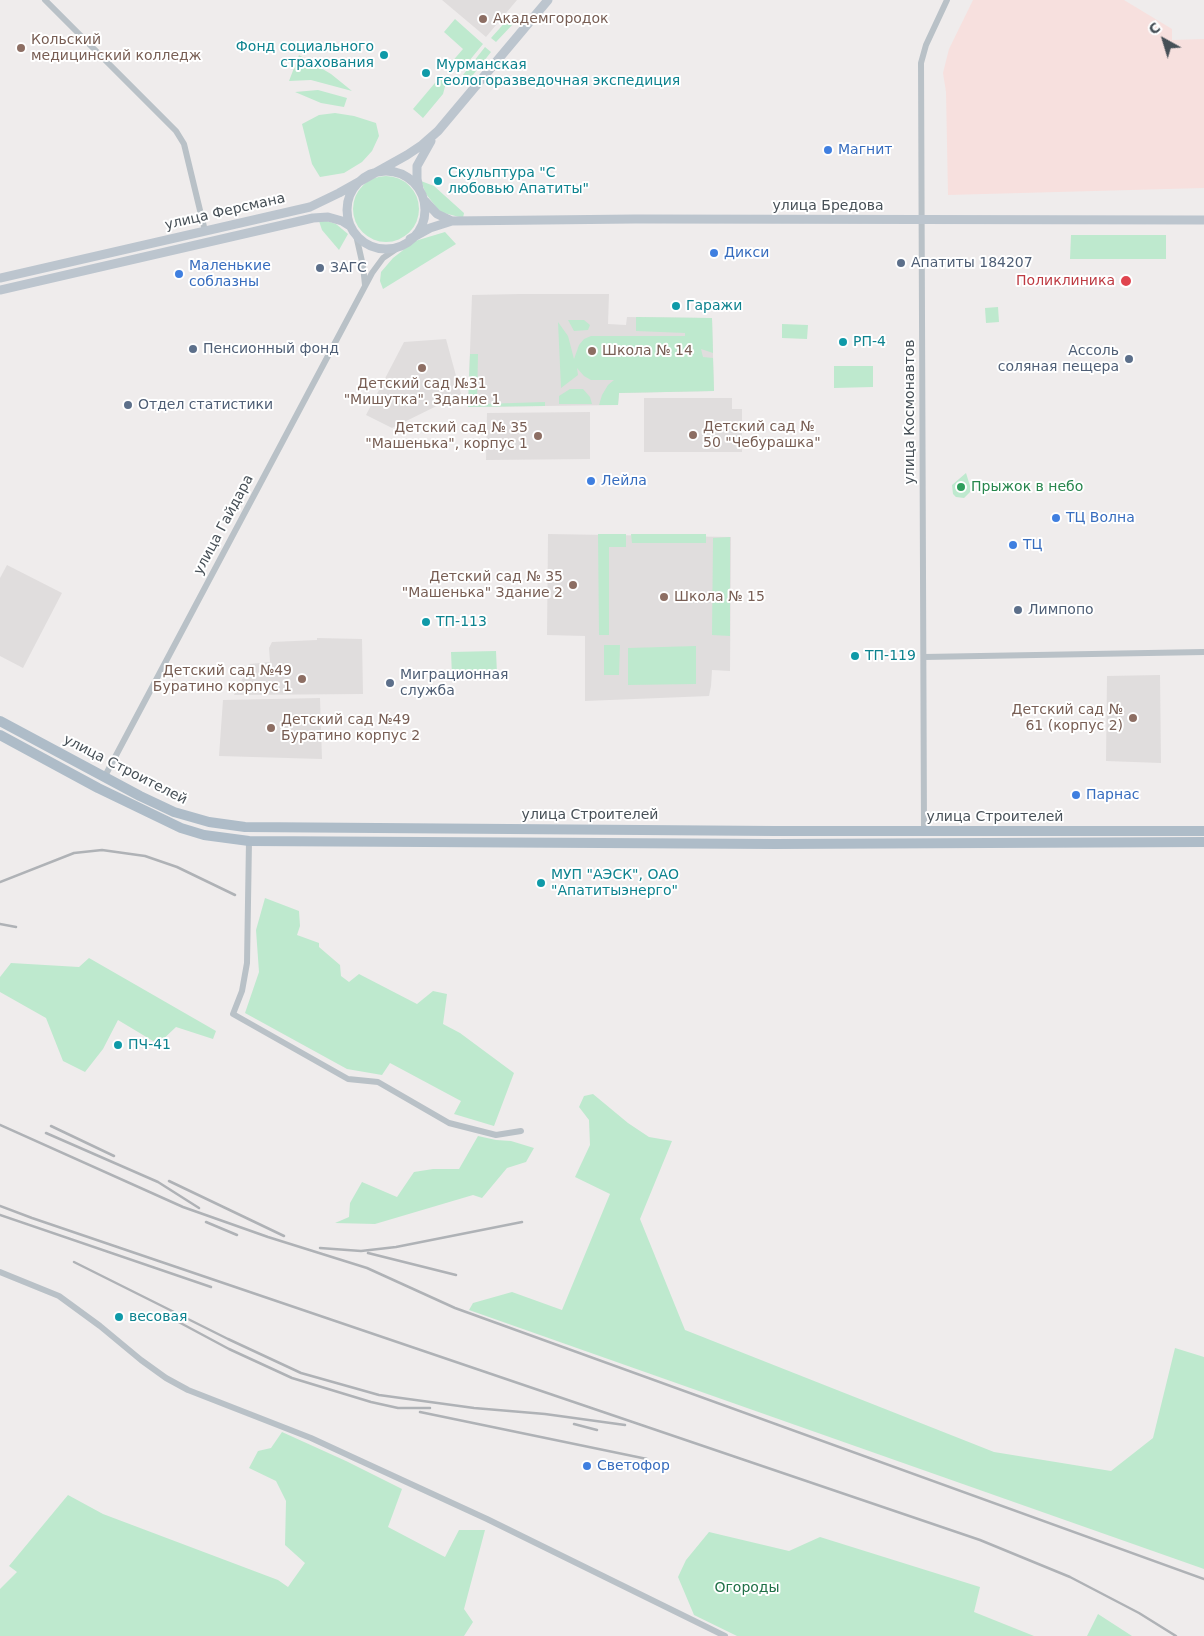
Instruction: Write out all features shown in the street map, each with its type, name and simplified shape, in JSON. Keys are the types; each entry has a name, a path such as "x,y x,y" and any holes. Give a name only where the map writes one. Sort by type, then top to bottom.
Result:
{"main road":[{"name":"улица Строителей","path":"0,720 140,796 174,812 209,822 245,827 597,828 774,831 1204,831"},
{"name":"улица Строителей","path":"0,735 98,788 181,828 204,834 249,841 925,844 1204,842"},
{"path":"98,788 105,776"},
{"path":"390,841 391,828"},
{"path":"596,842 597,828"},
{"path":"924,830 925,844"},
{"path":"1097,831 1097,843"}],"street":[{"path":"45,0 176,132 184,144 208,242"},
{"name":"улица Ферсмана","path":"0,278 310,206 339,193 407,156 438,131 548,0"},
{"name":"улица Космонавтов","path":"924,830 921,63 926,44 947,0"},
{"name":"улица Ферсмана","path":"422,195 417,179 417,166 438,131"},
{"path":"386,170 408,179 422,195 429,208 452,221 430,228 393,248 378,249 370,246 356,235 350,226 347,206 352,192 358,184 368,177 386,170"},
{"path":"407,241 421,228 425,221 425,206 422,195"},
{"name":"улица Ферсмана","path":"0,290 313,218 328,217 342,221 350,226"},
{"name":"улица Бредова","path":"452,221 635,219 1204,220"},
{"path":"356,235 365,285"},
{"name":"улица Гайдара","path":"105,776 365,285 384,258 407,241"},
{"path":"158,242 162,253"},
{"path":"924,657 1204,652"},
{"path":"249,841 247,963 242,991 233,1014 348,1079 378,1082 449,1123 496,1135 521,1131"},
{"path":"0,1272 59,1296 100,1326 141,1360 166,1378 188,1390 303,1435 350,1456 487,1519 725,1636"}],"shaded area":[{"name":"Академгородок","path":"442,0 517,0 486,37"},
{"path":"973,0 1124,0 1172,29 1172,40 1204,39 1204,188 948,195 946,92 943,73 949,49"},
{"name":"Школа № 14","path":"609,294 608,324 626,325 627,317 712,318 714,391 619,393 618,405 468,407 472,295"},
{"name":"Детский сад №31 \"Мишутка\". Здание 1","path":"446,339 461,394 392,428 366,415 404,342"},
{"name":"Детский сад № 50 \"Чебурашка\"","path":"644,398 732,398 732,409 742,409 742,452 644,452"},
{"name":"Детский сад № 35 \"Машенька\", корпус 1","path":"590,412 590,459 486,460 487,413"},
{"name":"Школа № 15","path":"548,534 731,537 730,671 712,670 709,696 585,701 585,636 547,635"},
{"path":"7,565 62,593 23,668 0,656 0,578"},
{"name":"Детский сад №49 Буратино корпус 1","path":"317,638 362,639 363,694 234,695 250,664 270,662 269,648 272,642 317,640"},
{"name":"Детский сад № 61 (корпус 2)","path":"1160,675 1161,763 1106,761 1107,676"},
{"name":"Детский сад №49 Буратино корпус 2","path":"320,698 322,759 219,756 223,700"}],"green space":[{"path":"455,19 483,44 460,72 450,64 463,49 444,32"},
{"path":"508,19 513,24 496,42 491,38"},
{"path":"485,47 491,52 469,80 463,75"},
{"path":"299,55 331,74 352,91 311,80 289,81"},
{"path":"440,77 446,83 443,94 423,118 413,109"},
{"path":"318,90 347,98 344,107 321,103 295,92"},
{"path":"335,113 354,116 376,123 379,136 372,151 362,162 344,173 320,177 312,164 302,124 319,115"},
{"path":"386,176 398,179 409,186 416,197 419,209 416,221 409,232 398,239 386,242 374,239 363,232 356,221 353,209 356,197 363,186 374,179"},
{"path":"421,181 434,186 464,213 463,218 440,212 426,194"},
{"path":"324,220 336,224 348,234 339,250 322,230 319,221"},
{"path":"445,232 456,244 383,289 380,281 381,272 393,258 415,241"},
{"path":"1071,235 1166,235 1166,259 1070,259"},
{"path":"998,307 999,322 986,323 985,308"},
{"path":"636,317 712,318 713,353 701,349 703,357 713,358 714,391 619,393 618,405 599,405 608,385 614,380 591,380 584,376 577,368 578,375 561,388 558,322 568,336 574,359 579,345 584,339 591,336 685,336 685,333 636,331"},
{"path":"568,320 584,320 590,325 588,330 574,331"},
{"path":"782,324 808,325 807,339 782,338"},
{"path":"470,354 478,354 477,401 481,404 545,402 545,406 468,407"},
{"path":"834,366 873,366 873,387 834,388"},
{"path":"570,389 583,389 590,397 592,404 559,404 559,396"},
{"name":"Прыжок в небо","path":"966,473 971,489 970,492 964,498 956,497 953,494 952,485"},
{"path":"598,534 626,534 626,547 609,547 609,635 599,635"},
{"path":"631,534 706,534 706,543 632,543"},
{"path":"730,537 730,636 712,635 713,538"},
{"path":"604,645 620,645 619,675 604,675"},
{"path":"696,646 696,684 628,685 628,648"},
{"path":"496,651 497,674 452,676 451,652"},
{"path":"265,898 299,911 300,926 297,935 319,943 319,947 340,965 341,976 349,982 359,974 417,1004 433,991 447,994 443,1024 460,1033 514,1073 494,1126 454,1114 461,1101 390,1063 382,1075 347,1069 245,1013 259,972 256,930"},
{"path":"89,958 216,1031 213,1039 176,1027 158,1044 118,1020 103,1049 85,1072 63,1061 46,1018 0,992 0,977 11,963 79,967"},
{"path":"593,1094 628,1123 649,1137 672,1141 640,1219 685,1330 994,1452 1111,1471 1153,1438 1175,1348 1204,1357 1204,1569 469,1310 473,1303 512,1292 562,1310 610,1194 575,1177 590,1145 589,1120 579,1107 584,1096"},
{"path":"478,1136 511,1141 534,1148 526,1162 507,1168 482,1198 473,1195 375,1224 335,1223 349,1217 350,1203 362,1182 397,1197 414,1172 433,1169 459,1169"},
{"path":"282,1432 402,1489 388,1527 445,1557 459,1530 485,1530 464,1609 473,1622 464,1636 0,1636 0,1589 17,1572 9,1566 68,1495 103,1514 278,1580 288,1587 305,1563 285,1545 286,1501 276,1481 249,1468 258,1451 271,1448"},
{"name":"Огороды","path":"709,1532 789,1551 820,1537 980,1587 974,1612 1034,1636 737,1636 694,1615 678,1577 686,1560"},
{"path":"1098,1614 1132,1636 1087,1636"}],"railway":[{"path":"0,882 74,853 102,850 145,856 177,867 235,895"},
{"path":"0,924 16,927"},
{"path":"0,1125 183,1207 268,1237 367,1268 455,1308 1204,1579"},
{"path":"51,1126 114,1156"},
{"path":"46,1133 158,1182 199,1208"},
{"path":"169,1181 284,1236"},
{"path":"0,1206 980,1540 1070,1577 1139,1613 1176,1636"},
{"path":"0,1215 211,1287"},
{"path":"206,1222 237,1235"},
{"path":"320,1248 361,1251 396,1247 522,1222"},
{"path":"368,1253 456,1275"},
{"path":"74,1262 228,1339 301,1373 379,1395 625,1425"},
{"path":"173,1319 229,1349 292,1378 371,1402 398,1408 430,1408"},
{"path":"420,1412 647,1459"},
{"path":"574,1424 597,1430"}],"place":[{"name":"Академгородок","path":"483,19"},
{"name":"Кольский медицинский колледж","path":"21,48"},
{"name":"Фонд социального страхования","path":"384,55"},
{"name":"Мурманская геологоразведочная экспедиция","path":"426,73"},
{"name":"Магнит","path":"828,150"},
{"name":"Скульптура \"С любовью Апатиты\"","path":"438,181"},
{"name":"Дикси","path":"714,253"},
{"name":"Апатиты 184207","path":"901,263"},
{"name":"ЗАГС","path":"320,268"},
{"name":"Маленькие соблазны","path":"179,274"},
{"name":"Поликлиника","path":"1126,281"},
{"name":"Гаражи","path":"676,306"},
{"name":"РП-4","path":"843,342"},
{"name":"Пенсионный фонд","path":"193,349"},
{"name":"Школа № 14","path":"592,351"},
{"name":"Ассоль соляная пещера","path":"1129,359"},
{"name":"Детский сад №31 \"Мишутка\". Здание 1","path":"422,368"},
{"name":"Отдел статистики","path":"128,405"},
{"name":"Детский сад № 50 \"Чебурашка\"","path":"693,435"},
{"name":"Детский сад № 35 \"Машенька\", корпус 1","path":"538,436"},
{"name":"Лейла","path":"591,481"},
{"name":"Прыжок в небо","path":"961,487"},
{"name":"ТЦ Волна","path":"1056,518"},
{"name":"ТЦ","path":"1013,545"},
{"name":"Детский сад № 35 \"Машенька\" Здание 2","path":"573,585"},
{"name":"Школа № 15","path":"664,597"},
{"name":"Лимпопо","path":"1018,610"},
{"name":"ТП-113","path":"426,622"},
{"name":"ТП-119","path":"855,656"},
{"name":"Детский сад №49 Буратино корпус 1","path":"302,679"},
{"name":"Миграционная служба","path":"390,683"},
{"name":"Детский сад № 61 (корпус 2)","path":"1133,718"},
{"name":"Детский сад №49 Буратино корпус 2","path":"271,728"},
{"name":"Парнас","path":"1076,795"},
{"name":"МУП \"АЭСК\", ОАО \"Апатитыэнерго\"","path":"541,883"},
{"name":"ПЧ-41","path":"118,1045"},
{"name":"весовая","path":"119,1317"},
{"name":"Светофор","path":"587,1466"}]}
